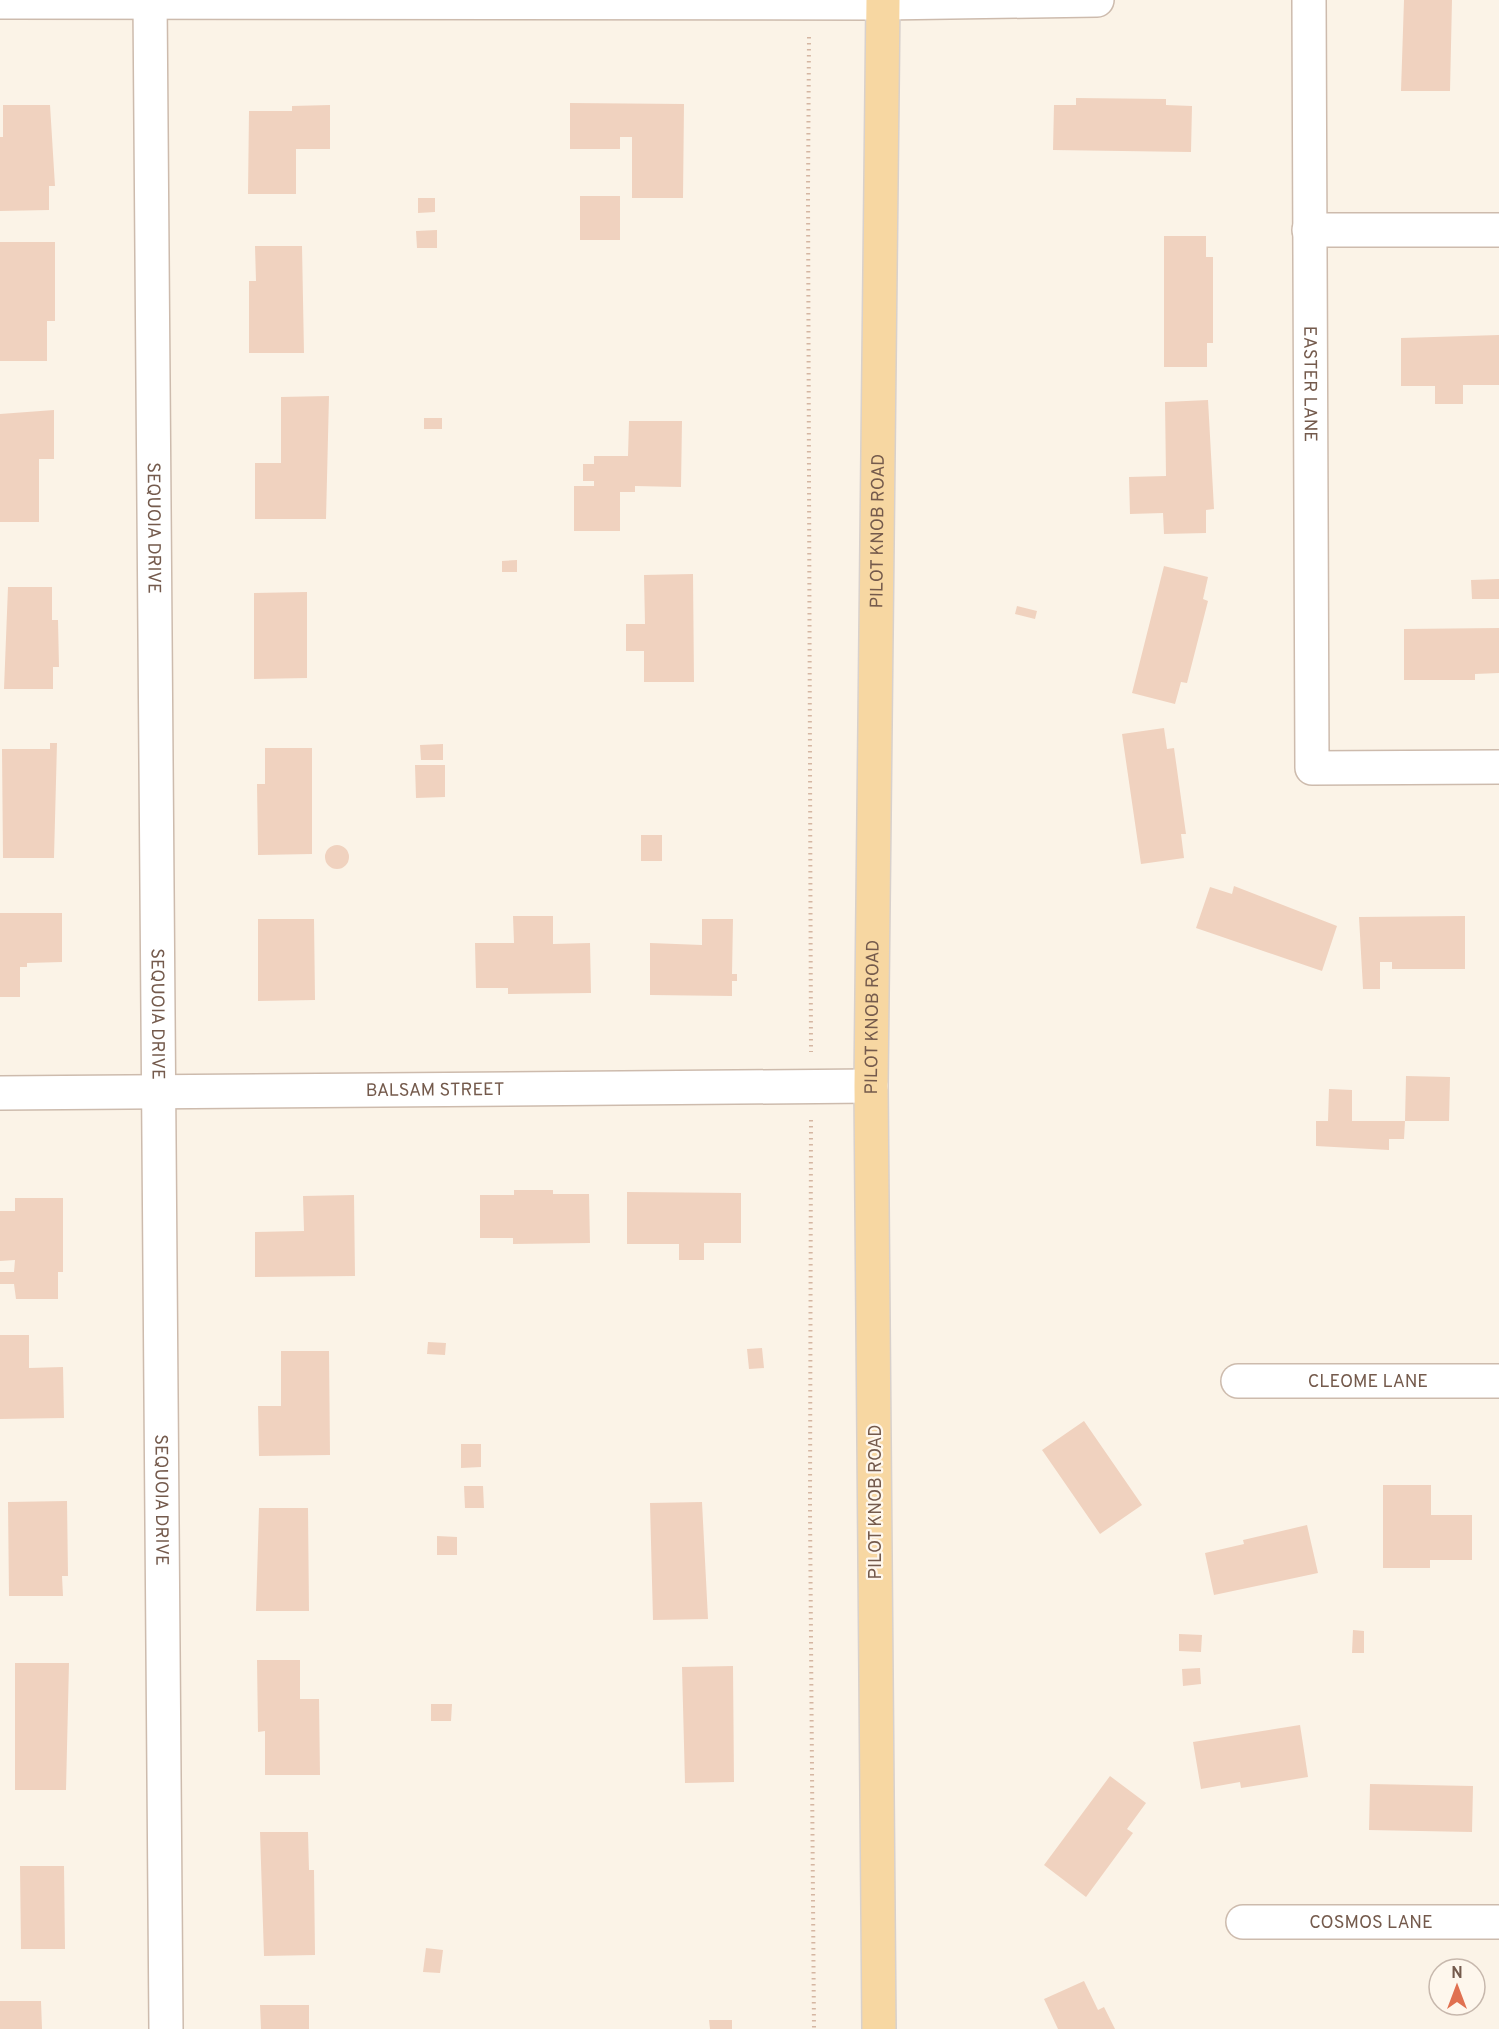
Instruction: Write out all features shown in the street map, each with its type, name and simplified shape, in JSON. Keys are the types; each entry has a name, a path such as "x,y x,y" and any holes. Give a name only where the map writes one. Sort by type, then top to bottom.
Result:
{"main road":[{"name":"PILOT KNOB ROAD","path":"879,2029 871,1086 883,1"}],"street":[{"path":"0,2 809,3 1098,0"},
{"name":"EASTER LANE","path":"1309,0 1312,768 1499,767"},
{"name":"SEQUOIA DRIVE","path":"150,1 166,2029"},
{"path":"1310,230 1499,230"},
{"name":"BALSAM STREET","path":"0,1094 871,1086"},
{"name":"CLEOME LANE","path":"1238,1382 1499,1381"},
{"name":"COSMOS LANE","path":"1243,1922 1499,1922"}],"path":[{"path":"809,3 810,1520 814,2029"}],"building":[{"path":"1404,0 1452,0 1450,91 1401,91"},
{"path":"1076,98 1166,99 1166,105 1192,106 1191,152 1053,150 1054,105 1076,105"},
{"path":"570,103 684,104 683,198 632,198 632,137 620,137 620,149 570,149"},
{"path":"3,105 50,105 55,186 49,186 49,210 0,211 0,137 3,137"},
{"path":"330,105 330,149 296,149 296,194 248,194 249,111 292,111 292,106"},
{"path":"580,196 620,196 620,240 580,240"},
{"path":"418,198 435,198 435,212 418,213"},
{"path":"437,230 437,248 417,248 416,231"},
{"path":"1164,236 1206,236 1206,257 1213,257 1213,343 1207,343 1207,367 1164,367"},
{"path":"0,242 55,242 55,321 47,321 47,361 0,361"},
{"path":"255,246 302,246 304,353 249,353 249,281 256,281"},
{"path":"1499,335 1499,385 1463,385 1463,404 1435,404 1435,386 1401,386 1401,338"},
{"path":"329,396 326,519 255,519 255,463 281,463 281,397"},
{"path":"1208,400 1214,509 1206,510 1206,533 1164,534 1163,513 1130,514 1129,477 1166,476 1165,402"},
{"path":"54,410 54,459 39,459 39,522 0,522 0,414"},
{"path":"424,418 442,418 442,429 424,429"},
{"path":"629,421 682,421 681,487 635,486 635,492 620,492 620,531 574,531 574,486 594,486 594,481 583,481 583,464 594,464 594,456 628,456"},
{"path":"517,560 517,572 502,572 502,561"},
{"path":"1164,566 1208,577 1203,599 1208,601 1187,683 1181,682 1175,704 1132,693"},
{"path":"693,574 694,682 644,682 644,651 626,651 626,624 645,624 644,575"},
{"path":"1499,579 1499,599 1472,599 1471,580"},
{"path":"8,587 52,587 52,620 58,620 59,667 53,667 53,689 4,689"},
{"path":"307,592 307,678 254,679 254,593"},
{"path":"1017,606 1037,611 1035,619 1015,614"},
{"path":"1499,628 1499,673 1475,674 1475,680 1404,680 1404,629"},
{"path":"1164,728 1167,749 1174,748 1186,834 1181,834 1184,858 1141,864 1122,734"},
{"path":"50,743 57,743 54,858 3,858 2,749 50,749"},
{"path":"443,744 443,760 421,760 420,745"},
{"path":"265,748 312,748 312,854 258,855 257,784 265,784"},
{"path":"415,765 445,765 445,797 416,798"},
{"path":"641,835 662,835 662,861 641,861"},
{"path":"337,845 346,848 349,857 346,866 337,869 328,866 325,857 328,848"},
{"path":"1234,886 1337,926 1322,971 1196,928 1210,887 1232,894"},
{"path":"0,913 62,913 62,962 27,963 27,967 20,967 20,997 0,997"},
{"path":"513,916 553,916 553,944 590,943 591,993 508,994 508,988 476,988 475,943 514,943"},
{"path":"1465,916 1465,969 1392,969 1392,962 1380,962 1380,989 1363,989 1359,917"},
{"path":"258,919 314,919 315,1000 258,1001"},
{"path":"702,919 733,919 732,974 737,974 737,981 732,981 732,996 650,995 650,943 702,945"},
{"path":"1406,1076 1450,1077 1449,1121 1405,1121"},
{"path":"1329,1089 1352,1090 1352,1121 1405,1121 1404,1139 1389,1139 1389,1150 1316,1146 1316,1121 1328,1121"},
{"path":"514,1190 553,1190 553,1194 589,1194 590,1243 513,1244 513,1238 480,1238 480,1195 514,1195"},
{"path":"627,1192 741,1193 741,1243 704,1243 704,1260 679,1260 679,1244 627,1244"},
{"path":"354,1195 355,1276 255,1277 255,1232 304,1231 303,1196"},
{"path":"15,1198 63,1198 63,1272 58,1272 58,1299 16,1299 14,1284 0,1284 0,1272 14,1272 15,1260 0,1261 0,1211 15,1211"},
{"path":"0,1335 29,1335 29,1368 63,1367 64,1418 0,1419"},
{"path":"428,1342 446,1343 445,1355 427,1354"},
{"path":"762,1348 764,1368 749,1369 747,1349"},
{"path":"281,1351 329,1351 330,1455 259,1456 258,1406 281,1406"},
{"path":"1084,1421 1142,1505 1100,1534 1042,1450"},
{"path":"461,1444 481,1444 481,1467 461,1468"},
{"path":"1383,1485 1431,1485 1431,1515 1472,1515 1472,1560 1430,1560 1430,1568 1383,1568"},
{"path":"464,1486 483,1486 484,1508 465,1508"},
{"path":"67,1501 68,1576 62,1576 63,1596 9,1596 8,1502"},
{"path":"702,1502 708,1619 653,1620 650,1503"},
{"path":"259,1508 308,1508 309,1611 256,1611"},
{"path":"1307,1525 1318,1573 1214,1595 1205,1553 1244,1544 1243,1540"},
{"path":"437,1536 457,1537 457,1555 437,1555"},
{"path":"1353,1630 1364,1631 1364,1653 1352,1653"},
{"path":"1179,1634 1202,1635 1201,1652 1179,1651"},
{"path":"257,1660 300,1660 300,1699 319,1699 320,1775 265,1775 265,1731 258,1732"},
{"path":"15,1663 69,1663 66,1790 15,1790"},
{"path":"733,1666 734,1782 685,1783 682,1667"},
{"path":"1200,1668 1201,1684 1183,1686 1182,1669"},
{"path":"431,1704 452,1704 451,1721 431,1721"},
{"path":"1300,1725 1308,1777 1241,1788 1240,1782 1201,1789 1193,1742"},
{"path":"1110,1776 1146,1803 1127,1829 1133,1833 1086,1897 1044,1865"},
{"path":"1370,1784 1473,1786 1472,1832 1369,1830"},
{"path":"260,1832 308,1832 309,1870 314,1870 315,1955 264,1956"},
{"path":"20,1866 64,1866 65,1949 21,1949"},
{"path":"426,1948 443,1950 440,1973 423,1972"},
{"path":"1084,1981 1098,2010 1104,2007 1115,2029 1058,2029 1044,1999"},
{"path":"0,2001 41,2001 42,2029 0,2029"},
{"path":"260,2005 309,2005 309,2029 261,2029"},
{"path":"709,2020 732,2020 732,2029 710,2029"}]}
